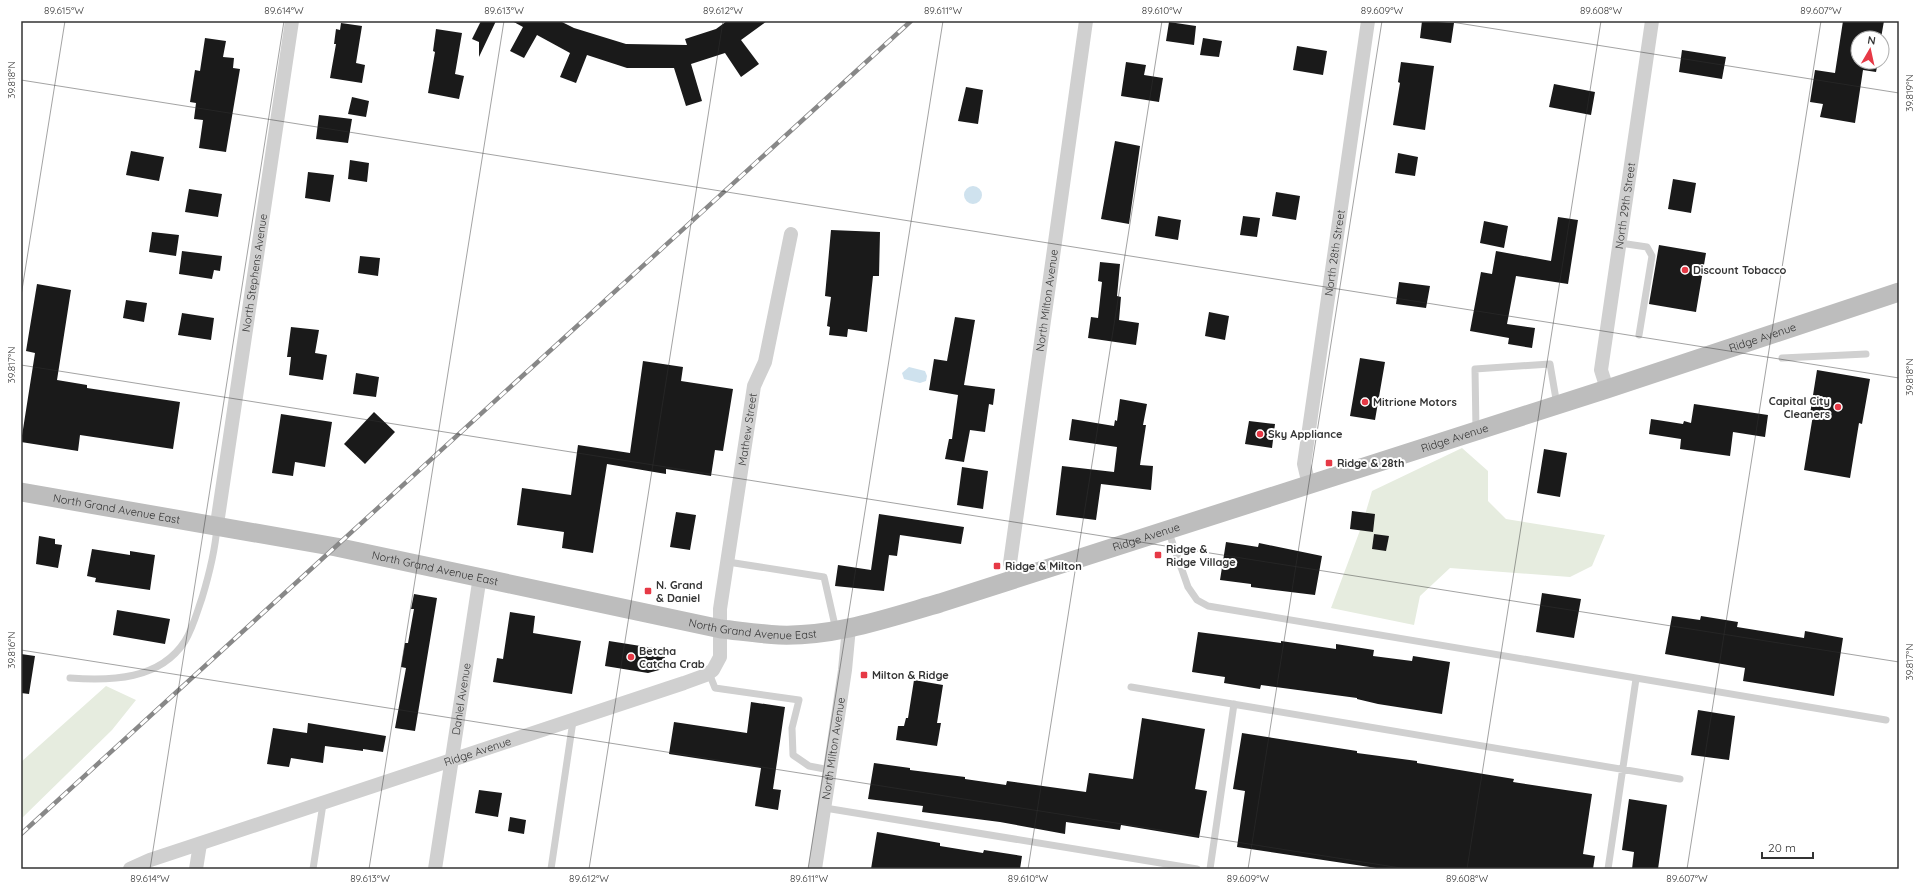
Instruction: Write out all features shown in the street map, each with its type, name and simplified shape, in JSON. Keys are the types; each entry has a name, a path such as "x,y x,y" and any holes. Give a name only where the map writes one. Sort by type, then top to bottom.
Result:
{"street":[{"name":"North Stephens Avenue","path":"217,524 292,21"},
{"name":"North Milton Avenue","path":"1015,579 1010,563 1086,21"},
{"name":"North 28th Street","path":"1309,485 1304,464 1368,21"},
{"name":"North 29th Street","path":"1607,389 1601,370 1652,21"},
{"name":"Mathew Street","path":"721,629 720,609 754,386 765,362 791,234"},
{"name":"Ridge Avenue","path":"842,629 866,624 1015,579 1607,389 1899,292"},
{"name":"North Grand Avenue East","path":"21,492 217,524 336,546 721,629 779,635 842,629"},
{"name":"Daniel Avenue","path":"435,869 480,576"},
{"path":"709,673 718,664 720,657 721,629"},
{"name":"North Milton Avenue","path":"815,869 845,670 842,629"},
{"name":"Ridge Avenue","path":"130,869 150,860 573,721 709,673"},
{"path":"196,869 200,844"}],"lane":[{"path":"1620,243 1647,247 1652,256 1639,335"},
{"path":"1782,358 1866,354"},
{"path":"1476,430 1475,369 1550,364 1557,405"},
{"path":"70,678 101,680 120,679 156,667 174,655 185,640 194,622 207,582 215,546 217,524"},
{"path":"1168,529 1188,587 1197,600 1208,606 1886,720"},
{"path":"728,562 824,577 842,629"},
{"path":"709,673 715,688 798,700 792,728 792,755 809,766 830,770"},
{"path":"1608,869 1636,679"},
{"path":"1131,687 1680,779"},
{"path":"1210,869 1234,704"},
{"path":"551,869 573,721"},
{"path":"313,869 323,804"},
{"path":"825,808 1197,869"}],"shaded area":[{"path":"1462,448 1488,471 1488,501 1506,519 1605,535 1592,566 1570,577 1450,568 1420,596 1414,625 1331,608 1362,525 1372,491"},
{"path":"106,686 136,700 112,730 21,819 21,762"}],"water":[{"path":"973,186 979,189 982,195 979,201 973,204 967,201 964,195 967,189"},
{"path":"909,367 925,371 927,376 926,381 920,383 904,379 902,373"}],"building":[{"path":"481,21 496,21 479,57 479,42 472,39"},
{"path":"512,21 560,21 574,28 626,44 687,45 685,39 716,29 727,21 767,21 741,40 759,64 741,77 725,53 691,64 702,101 686,106 674,68 627,68 587,55 576,83 560,77 570,53 537,35 524,58 510,51 523,27"},
{"path":"1422,21 1454,23 1451,43 1420,38"},
{"path":"1843,21 1884,21 1882,30 1850,30 1850,70 1863,70 1855,123 1820,117 1823,104 1810,102 1815,70 1835,73"},
{"path":"1169,22 1196,26 1194,45 1166,41"},
{"path":"341,23 362,26 356,63 365,65 362,83 330,78 336,44 334,44 336,29 340,30"},
{"path":"436,29 462,33 455,74 464,76 459,99 428,93 435,52 433,51"},
{"path":"205,38 226,41 223,57 234,58 233,68 240,69 226,152 199,148 203,120 194,119 196,103 190,102 195,70 200,71"},
{"path":"1203,38 1222,41 1219,57 1200,55"},
{"path":"1297,46 1327,51 1323,75 1293,70"},
{"path":"1682,50 1726,57 1722,79 1679,72"},
{"path":"1126,62 1146,65 1144,75 1163,78 1159,102 1121,96"},
{"path":"1401,62 1434,66 1425,130 1393,125 1400,83 1398,82"},
{"path":"1863,70 1876,70 1876,72"},
{"path":"1554,84 1595,92 1591,115 1549,107"},
{"path":"966,87 983,90 978,124 958,121"},
{"path":"352,97 369,101 366,117 348,114"},
{"path":"319,115 352,119 348,143 316,139"},
{"path":"1115,141 1140,146 1129,224 1101,219"},
{"path":"131,151 164,157 159,181 126,175"},
{"path":"1398,153 1418,157 1415,176 1395,173"},
{"path":"350,160 369,163 367,182 348,179"},
{"path":"308,172 334,175 330,202 305,198"},
{"path":"1673,179 1696,183 1691,213 1668,209"},
{"path":"189,189 222,194 218,217 185,212"},
{"path":"1276,192 1300,196 1296,220 1272,216"},
{"path":"1158,216 1181,220 1178,240 1155,236"},
{"path":"1243,216 1260,218 1257,237 1240,235"},
{"path":"1558,217 1578,220 1568,284 1516,276 1507,324 1535,328 1532,348 1508,344 1509,338 1470,331 1481,272 1492,274 1496,251 1551,261"},
{"path":"1484,221 1508,226 1504,248 1480,243"},
{"path":"831,230 880,232 879,276 873,276 867,332 848,329 847,337 829,335 830,327 827,326 831,297 825,296"},
{"path":"152,232 179,235 176,256 149,252"},
{"path":"1659,245 1706,253 1696,312 1649,304"},
{"path":"182,251 222,256 220,271 214,270 212,279 179,274"},
{"path":"360,256 380,258 378,276 358,273"},
{"path":"1100,262 1120,264 1117,296 1121,297 1119,320 1139,323 1136,345 1088,338 1091,317 1098,318 1102,282 1098,281"},
{"path":"1399,282 1430,286 1426,308 1396,304"},
{"path":"37,284 71,290 57,380 87,385 87,388 180,402 173,449 80,435 78,451 21,442 35,353 26,351"},
{"path":"126,300 147,303 144,322 123,318"},
{"path":"1209,312 1229,316 1225,340 1205,336"},
{"path":"182,313 214,318 211,340 178,335"},
{"path":"955,317 975,320 964,385 995,389 993,405 989,404 985,432 970,430 964,462 945,459 949,439 952,439 958,395 929,390 934,359 947,361"},
{"path":"291,327 319,330 315,353 327,355 323,380 289,375 291,357 287,357"},
{"path":"1360,358 1385,362 1375,420 1350,416"},
{"path":"643,361 683,367 681,381 733,389 723,451 715,450 711,476 666,469 666,474 607,464 593,553 562,548 564,532 517,525 522,488 571,495 578,445 630,453"},
{"path":"1817,370 1870,379 1862,424 1859,423 1850,478 1804,470 1813,415 1810,414"},
{"path":"356,373 379,377 376,397 353,394"},
{"path":"1120,399 1147,404 1143,425 1146,425 1140,465 1153,466 1151,490 1101,484 1096,520 1056,515 1062,466 1114,472 1117,447 1069,440 1072,419 1114,426 1115,420 1117,421"},
{"path":"1694,404 1768,415 1765,437 1733,432 1730,456 1680,449 1681,439 1649,434 1651,419 1683,424 1684,421 1691,423"},
{"path":"374,412 395,432 365,464 344,444"},
{"path":"281,414 332,422 325,467 295,462 293,476 272,473"},
{"path":"1249,421 1275,424 1272,448 1245,444"},
{"path":"1544,449 1567,453 1560,497 1537,493"},
{"path":"962,467 988,471 983,509 957,505"},
{"path":"1352,511 1375,514 1373,532 1350,529"},
{"path":"676,512 696,515 690,550 670,547"},
{"path":"879,514 964,527 961,544 900,535 897,556 889,555 884,591 835,586 838,565 871,570"},
{"path":"1374,534 1389,536 1386,551 1372,549"},
{"path":"39,536 55,539 55,544 62,545 58,568 36,564"},
{"path":"1226,542 1258,547 1259,543 1322,556 1315,595 1251,587 1251,584 1220,580"},
{"path":"92,549 130,555 130,551 155,555 150,590 95,582 96,578 87,576"},
{"path":"1542,593 1581,599 1574,638 1536,632"},
{"path":"414,594 437,598 415,731 395,728 406,668 401,667 405,643 408,643 414,609 411,609"},
{"path":"117,610 170,619 165,644 113,635"},
{"path":"510,612 535,616 533,633 581,641 572,694 493,682 497,658 503,659"},
{"path":"1672,616 1700,620 1701,616 1738,622 1737,627 1804,638 1805,631 1843,638 1834,696 1743,681 1745,668 1665,654"},
{"path":"1198,632 1281,643 1281,641 1336,649 1336,644 1374,650 1373,656 1412,661 1413,656 1450,662 1442,714 1378,704 1357,698 1261,685 1260,689 1224,683 1225,677 1192,672"},
{"path":"609,641 666,650 663,669 648,673 605,666"},
{"path":"21,654 35,656 29,694 21,693"},
{"path":"914,680 943,685 937,723 941,723 937,746 896,740 898,726 904,726 906,718 908,718"},
{"path":"751,702 785,707 773,789 781,790 778,810 755,806 761,768 669,754 674,722 747,733"},
{"path":"1698,710 1735,716 1729,760 1691,755"},
{"path":"1142,718 1205,729 1195,789 1207,791 1199,838 1121,825 1120,830 1066,822 1065,834 1000,822 922,812 923,806 868,799 874,763 1006,785 1007,781 1086,792 1089,773 1133,779"},
{"path":"308,723 386,736 383,752 325,746 323,763 291,758 289,767 267,764 273,728 307,733"},
{"path":"1242,733 1357,751 1357,753 1417,761 1417,763 1514,779 1513,782 1592,794 1583,854 1595,856 1593,869 1383,869 1237,847 1245,791 1233,789"},
{"path":"479,790 502,793 498,817 475,813"},
{"path":"1629,799 1667,805 1658,869 1632,869 1634,852 1622,850"},
{"path":"510,817 526,820 524,834 508,831"},
{"path":"877,832 940,843 940,846 983,853 984,850 1022,856 1020,869 871,869"}],"railway":[{"path":"21,834 911,21"}],"place":[{"name":"Discount Tobacco","path":"1685,270"},
{"name":"Mitrione Motors","path":"1365,402"},
{"name":"Capital City Cleaners","path":"1838,407"},
{"name":"Sky Appliance","path":"1260,434"},
{"name":"Ridge & 28th","path":"1329,463"},
{"name":"Ridge & Ridge Village","path":"1158,555"},
{"name":"Ridge & Milton","path":"997,566"},
{"name":"N. Grand & Daniel","path":"648,591"},
{"name":"Betcha Catcha Crab","path":"631,657"},
{"name":"Milton & Ridge","path":"864,675"}]}
